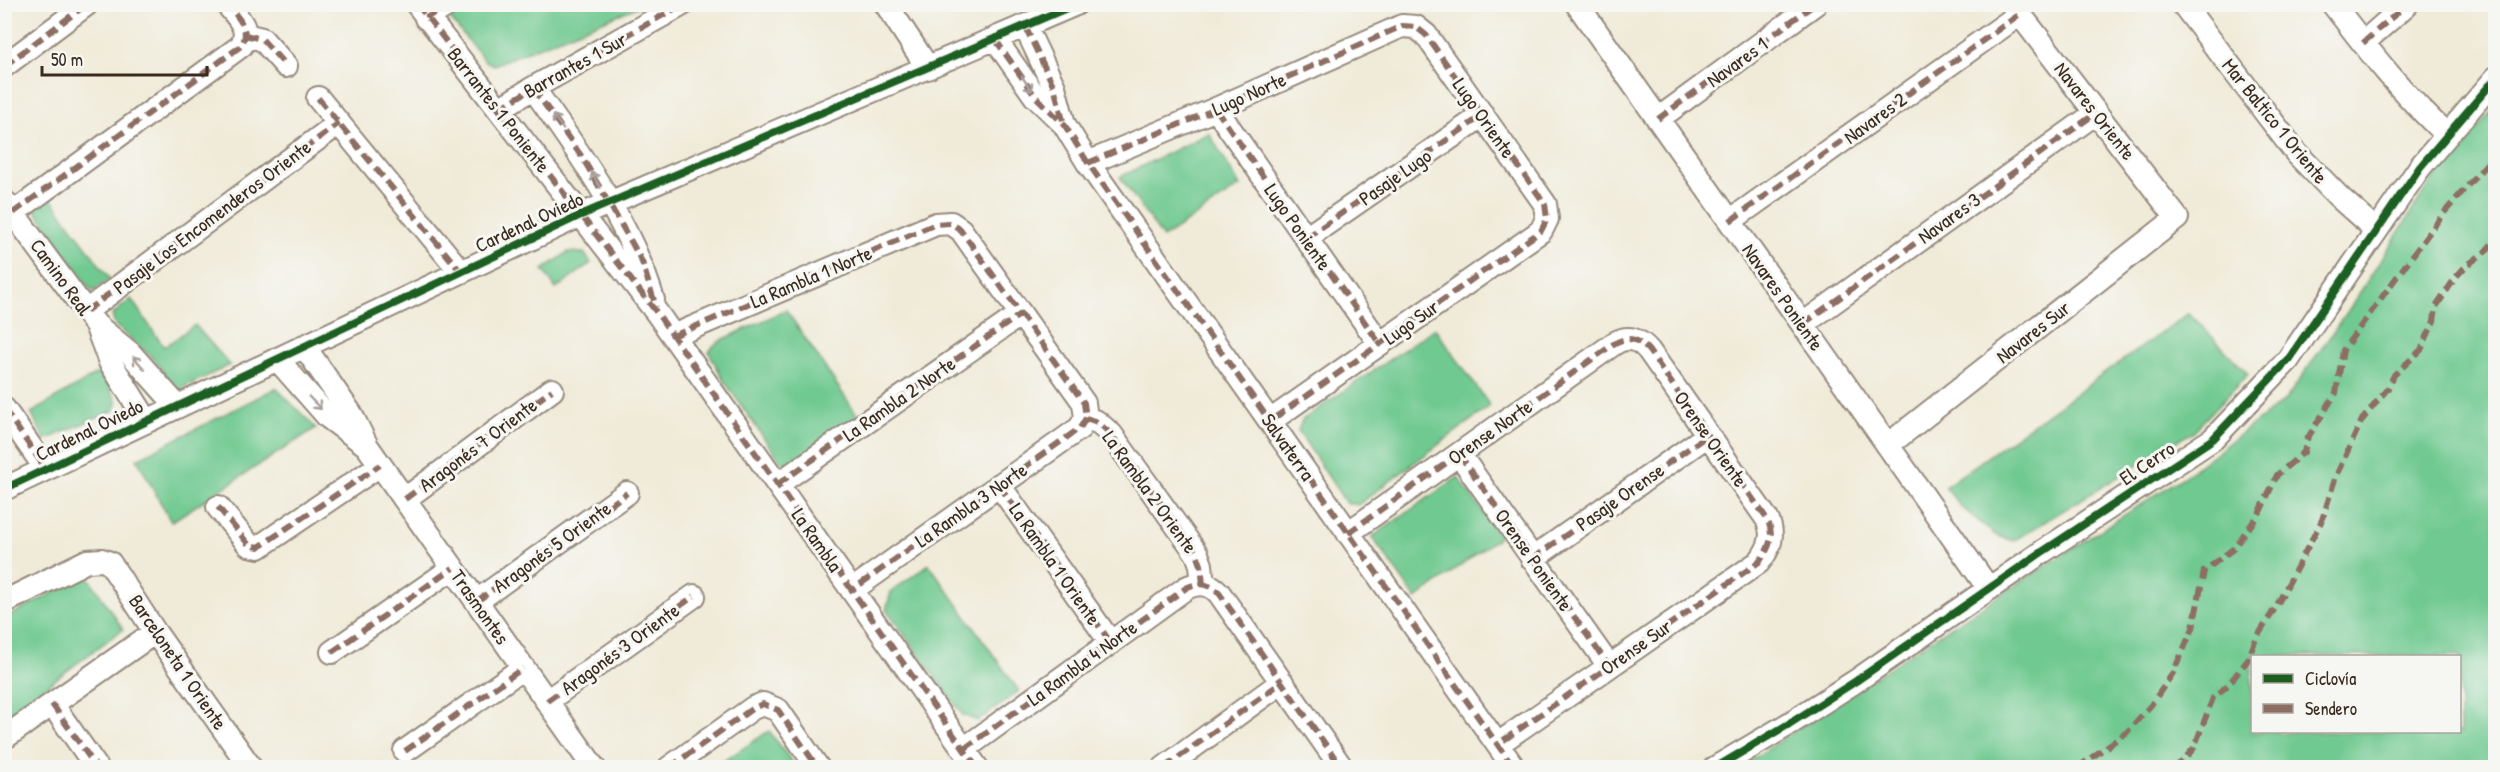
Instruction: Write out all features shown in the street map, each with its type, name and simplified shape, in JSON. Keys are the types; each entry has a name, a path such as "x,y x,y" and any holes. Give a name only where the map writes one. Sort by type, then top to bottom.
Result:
{"street":[{"path":"4,66 87,4"},
{"path":"9,207 237,49 244,41 243,25 227,4"},
{"path":"422,11 449,4"},
{"name":"Barrantes 1 Sur","path":"499,109 683,4"},
{"path":"886,4 928,68"},
{"name":"Cardenal Oviedo","path":"4,489 581,215 1076,4"},
{"name":"Navares Poniente","path":"1577,4 1989,589"},
{"name":"Navares 1","path":"1658,119 1815,4"},
{"name":"Mar Baltico 1 Oriente","path":"2183,4 2297,154 2340,198 2376,230"},
{"path":"2333,4 2363,44 2413,102 2446,134"},
{"path":"2363,44 2408,4"},
{"name":"Navares Oriente","path":"2016,9 2177,218"},
{"name":"Navares 2","path":"1730,221 2016,9"},
{"name":"Barrantes 1 Poniente","path":"422,11 581,215"},
{"name":"Salvaterra","path":"1025,26 1054,87 1064,124"},
{"name":"Lugo Norte","path":"1088,163 1216,109 1389,30 1409,26"},
{"name":"Lugo Oriente","path":"1409,26 1416,27 1426,35 1541,198 1547,210 1547,219"},
{"path":"245,35 262,39 286,66"},
{"name":"Salvaterra","path":"995,39 1035,96 1064,124 1088,163 1514,768"},
{"name":"El Cerro","path":"1716,768 1799,718 2213,439 2288,360 2336,294 2376,230 2446,134 2496,78"},
{"name":"Barrantes 1 Poniente","path":"533,88 582,157 609,203"},
{"path":"318,98 461,272"},
{"name":"Lugo Poniente","path":"1216,109 1380,344"},
{"name":"Navares 3","path":"1803,324 2096,113"},
{"name":"Pasaje Lugo","path":"1306,238 1483,115"},
{"name":"Pasaje Los Encomenderos Oriente","path":"91,318 339,123"},
{"name":"La Rambla","path":"609,203 642,262 657,313"},
{"name":"Camino Real","path":"9,207 91,318 130,353 177,406"},
{"name":"La Rambla","path":"581,215 657,313 977,768"},
{"name":"Navares Sur","path":"1888,445 2177,218"},
{"name":"Lugo Sur","path":"1270,421 1536,236 1545,226 1547,219"},
{"name":"La Rambla 2 Oriente","path":"951,223 961,230 1084,403 1086,418 1097,422 1111,434 1197,554 1203,584"},
{"name":"La Rambla 1 Norte","path":"673,336 936,224 951,223"},
{"name":"La Rambla 2 Norte","path":"778,484 1021,314"},
{"name":"Camino Real","path":"91,318 110,362 147,421"},
{"name":"Orense Norte","path":"1348,533 1615,343 1628,338 1635,339"},
{"name":"Orense Oriente","path":"1635,339 1649,351 1767,519 1772,534 1769,545"},
{"name":"Trasmontes","path":"304,346 351,414 367,446 380,465 594,768"},
{"name":"Trasmontes","path":"277,359 328,417 367,446"},
{"name":"Aragonés 7 Oriente","path":"405,500 552,390"},
{"path":"4,409 46,469"},
{"name":"La Rambla 3 Norte","path":"852,590 1080,428 1086,418"},
{"name":"Pasaje Orense","path":"1532,559 1708,435"},
{"name":"Orense Poniente","path":"1459,454 1609,666"},
{"path":"218,507 249,545 259,548 380,465"},
{"name":"La Rambla 1 Oriente","path":"999,485 1111,643"},
{"name":"Aragonés 5 Oriente","path":"477,602 627,493"},
{"name":"Orense Sur","path":"1498,744 1758,562 1769,545"},
{"name":"Barceloneta 1 Oriente","path":"4,602 87,561 102,560 115,570 155,632 251,768"},
{"path":"332,652 453,568"},
{"path":"1203,584 1219,593 1342,768"},
{"name":"La Rambla 4 Norte","path":"964,749 1186,588 1203,584"},
{"name":"Aragonés 3 Oriente","path":"547,701 694,596"},
{"path":"4,738 155,632"},
{"path":"405,751 524,668"},
{"path":"1164,768 1282,682"},
{"path":"52,704 97,768"},
{"path":"669,768 753,708 763,704 778,710 818,768"}],"green space":[{"path":"465,5 642,5 494,65 485,61 447,15"},
{"path":"2495,107 2495,767 1739,768 1938,635 2185,476 2286,399 2348,311 2429,185"},
{"path":"1209,133 1240,186 1163,238 1120,177"},
{"path":"49,196 110,279 92,292 33,207"},
{"path":"568,252 584,253 591,263 556,289 543,270"},
{"path":"131,299 164,347 195,325 230,365 176,391 155,360 115,325 112,315"},
{"path":"786,310 858,416 792,463 786,464 780,461 724,381 709,352 722,340"},
{"path":"2189,313 2248,374 2194,431 2013,541 1995,535 1960,506 1945,487"},
{"path":"1435,328 1490,406 1358,505 1346,503 1298,431 1302,420"},
{"path":"101,371 117,402 115,410 45,440 31,413"},
{"path":"276,388 316,428 171,522 137,459"},
{"path":"1458,477 1500,536 1416,599 1372,537"},
{"path":"929,564 1019,691 978,721 963,715 886,610 891,592"},
{"path":"87,575 123,629 5,717 5,618"},
{"path":"769,731 796,767 715,767"}],"marked path":[{"path":"4,66 87,4"},
{"path":"13,213 241,46 244,40 244,29 227,4"},
{"path":"417,4 657,313 977,768"},
{"path":"426,18 449,4"},
{"path":"499,109 683,4"},
{"path":"1658,119 1815,4"},
{"path":"2363,43 2407,4"},
{"path":"1730,221 2020,14"},
{"path":"1025,26 1054,87 1064,124"},
{"path":"1088,163 1402,26 1416,27 1426,35 1545,204 1547,219 1541,231 1270,421"},
{"path":"245,35 262,39 286,66"},
{"path":"995,39 1035,96 1064,124 1088,163 1514,768"},
{"path":"533,88 582,157 633,245 642,262 656,307"},
{"path":"318,98 461,272"},
{"path":"1216,109 1380,344"},
{"path":"1803,324 2096,113"},
{"path":"1306,238 1483,115"},
{"path":"86,311 339,123"},
{"path":"2077,768 2127,732 2151,705 2173,673 2193,628 2204,571 2233,549 2259,514 2277,475 2304,452 2307,439 2336,393 2343,350 2443,214 2496,153"},
{"path":"673,336 936,224 951,223 961,230 1084,403 1086,418 1080,428 852,590"},
{"path":"2173,768 2182,762 2194,748 2213,698 2229,684 2247,661 2256,639 2277,605 2322,520 2336,476 2362,420 2388,388 2394,375 2421,350 2434,321 2436,307 2455,278 2485,252 2496,239"},
{"path":"778,484 1021,314"},
{"path":"1348,533 1615,343 1630,339 1642,344 1649,351 1767,519 1771,536 1766,552 1759,562 1498,744"},
{"path":"405,499 552,390"},
{"path":"4,409 46,469"},
{"path":"1086,418 1097,422 1111,434 1197,554 1203,584"},
{"path":"1532,559 1708,435"},
{"path":"1459,454 1609,666"},
{"path":"218,507 249,545 259,547 380,465"},
{"path":"999,485 1111,643"},
{"path":"477,601 627,493"},
{"path":"332,652 453,568"},
{"path":"964,749 1186,588 1204,584 1219,593 1342,768"},
{"path":"547,701 694,596"},
{"path":"405,751 523,668"},
{"path":"1164,768 1282,682"},
{"path":"52,704 97,768"},
{"path":"669,768 753,708 763,704 778,710 818,768"}],"cycle path":[{"path":"4,489 581,215 1076,4"},
{"path":"1715,768 1856,681 2039,554 2213,439 2288,360 2420,167 2496,78"}]}
